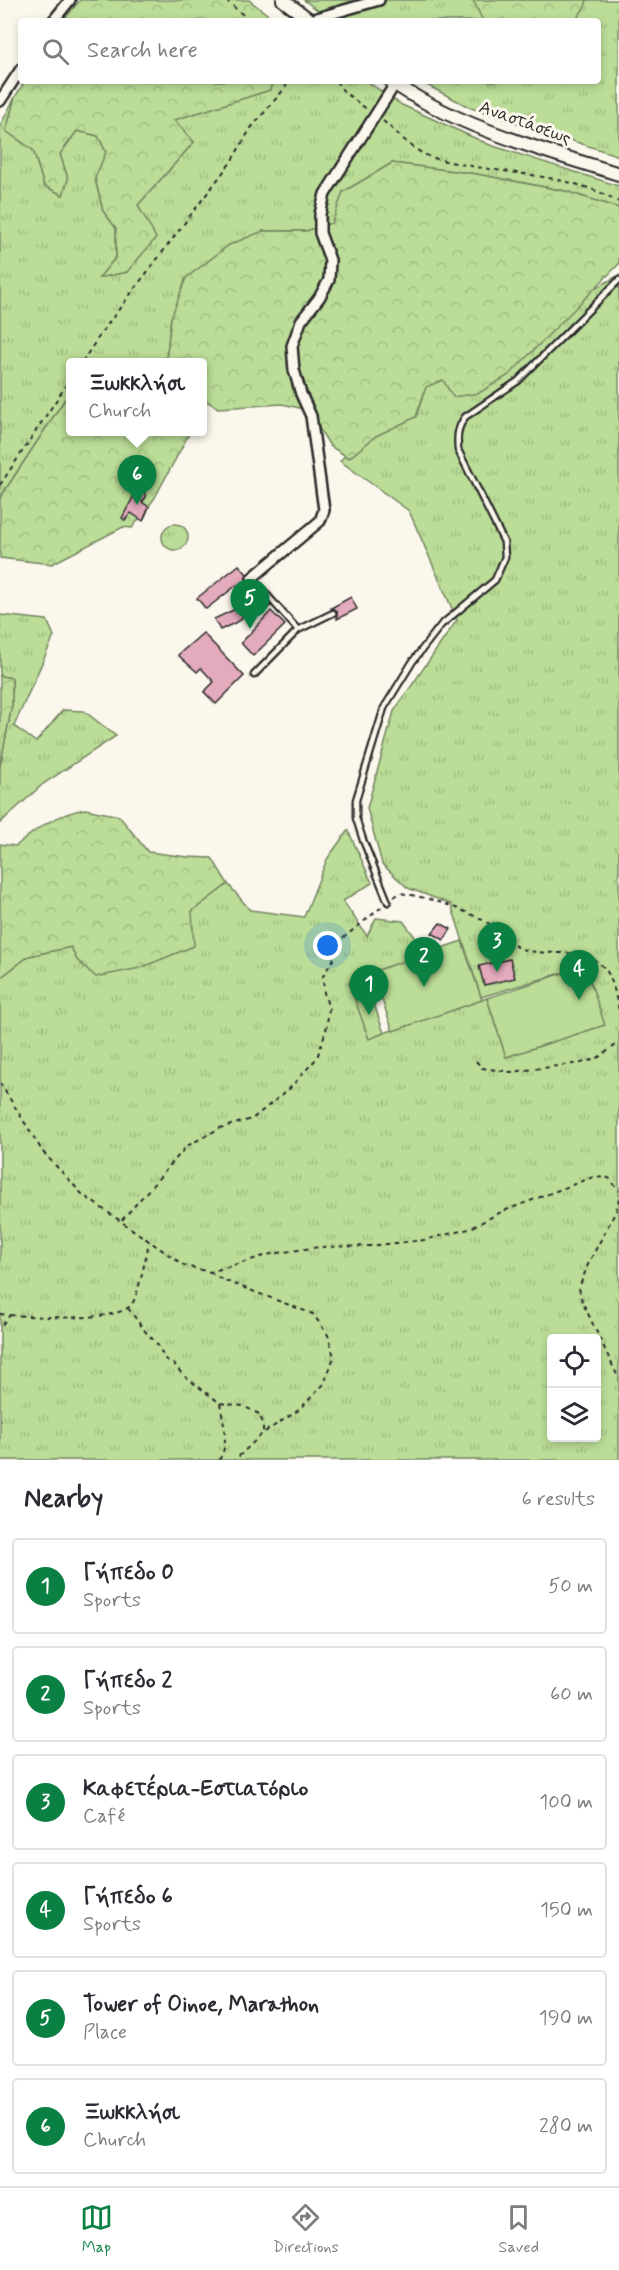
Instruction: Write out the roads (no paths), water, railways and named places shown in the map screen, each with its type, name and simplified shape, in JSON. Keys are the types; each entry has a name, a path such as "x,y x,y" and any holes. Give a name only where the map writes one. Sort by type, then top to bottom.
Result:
{"street":[{"path":"55,18 70,0"},
{"path":"283,0 306,18"},
{"path":"321,18 379,0"},
{"path":"0,101 18,74"},
{"path":"252,578 323,515 311,416 294,370 292,346 301,321 319,298 329,280 330,260 320,233 320,214 325,194 392,84"},
{"name":"Αναστάσεως","path":"397,84 468,122 619,174"}],"lane":[{"path":"388,902 356,818 356,800 384,708 413,661 441,625 495,580 505,557 504,542 458,450 456,434 465,417 518,381 619,280"},
{"path":"252,578 298,630"},
{"path":"254,675 298,630 333,612"}],"place":[{"name":"Ξωκκλήσι","path":"137,505"},
{"name":"Tower of Oinoe, Marathon","path":"250,629"},
{"name":"Καφετέρια-Εστιατόριο","path":"497,972"},
{"name":"Γήπεδο 2","path":"424,987"},
{"name":"Γήπεδο 6","path":"579,1000"},
{"name":"Γήπεδο 0","path":"369,1015"}]}
